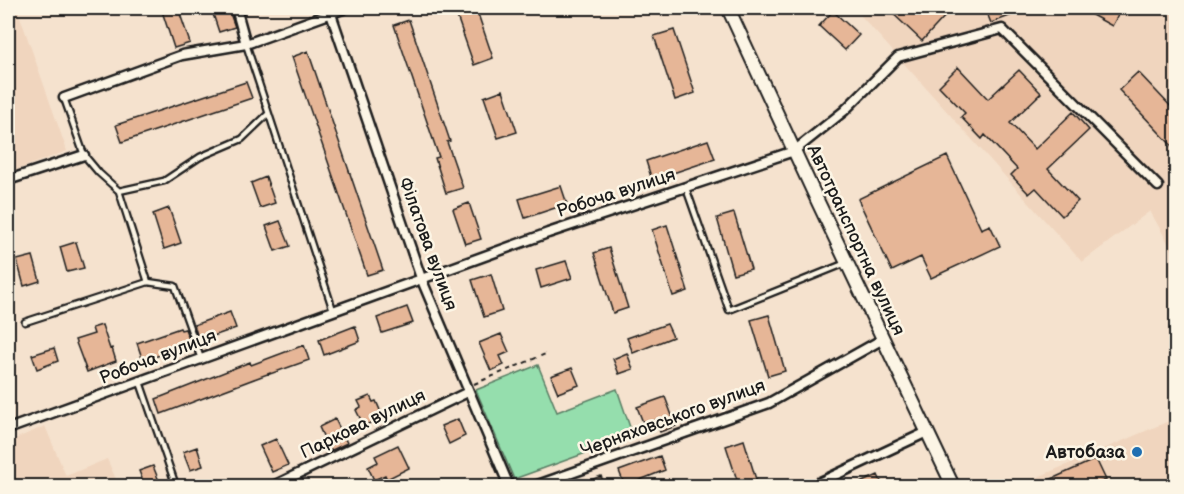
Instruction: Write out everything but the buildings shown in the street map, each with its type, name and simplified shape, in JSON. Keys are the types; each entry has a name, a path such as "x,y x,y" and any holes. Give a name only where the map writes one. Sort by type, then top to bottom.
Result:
{"main road":[{"name":"Автотранспортна вулиця","path":"728,8 846,263 953,486"}],"street":[{"path":"236,8 246,44"},
{"path":"64,98 182,55 246,44 330,10 346,8"},
{"name":"Філатова вулиця","path":"330,10 421,278 509,486"},
{"name":"Робоча вулиця","path":"8,429 548,233 794,151 844,111 898,57 1002,29 1158,186"},
{"path":"8,180 84,156"},
{"name":"Черняховського вулиця","path":"534,486 769,403 883,339"},
{"name":"Паркова вулиця","path":"273,486 467,390"},
{"path":"812,486 927,432"}],"lane":[{"path":"246,44 333,310"},
{"path":"64,98 84,156 119,190 148,282"},
{"path":"119,190 164,181 200,157 242,139 268,114"},
{"path":"686,188 729,310 846,263"},
{"path":"25,322 148,282 175,286 201,359"},
{"path":"140,382 176,486"}],"path":[{"path":"467,390 548,353"}],"shaded area":[{"path":"8,8 17,8 67,151 8,173"},
{"path":"854,8 1168,8 1176,14 1176,257 1150,211 1082,262"},
{"name":"Автобаза","path":"1176,418 1176,486 1017,486"},
{"path":"45,426 66,476 107,459 119,486 8,486 8,442"}],"green space":[{"path":"538,365 557,412 617,389 633,436 514,479 476,390"}],"place":[{"name":"Автобаза","path":"1137,452"}]}
